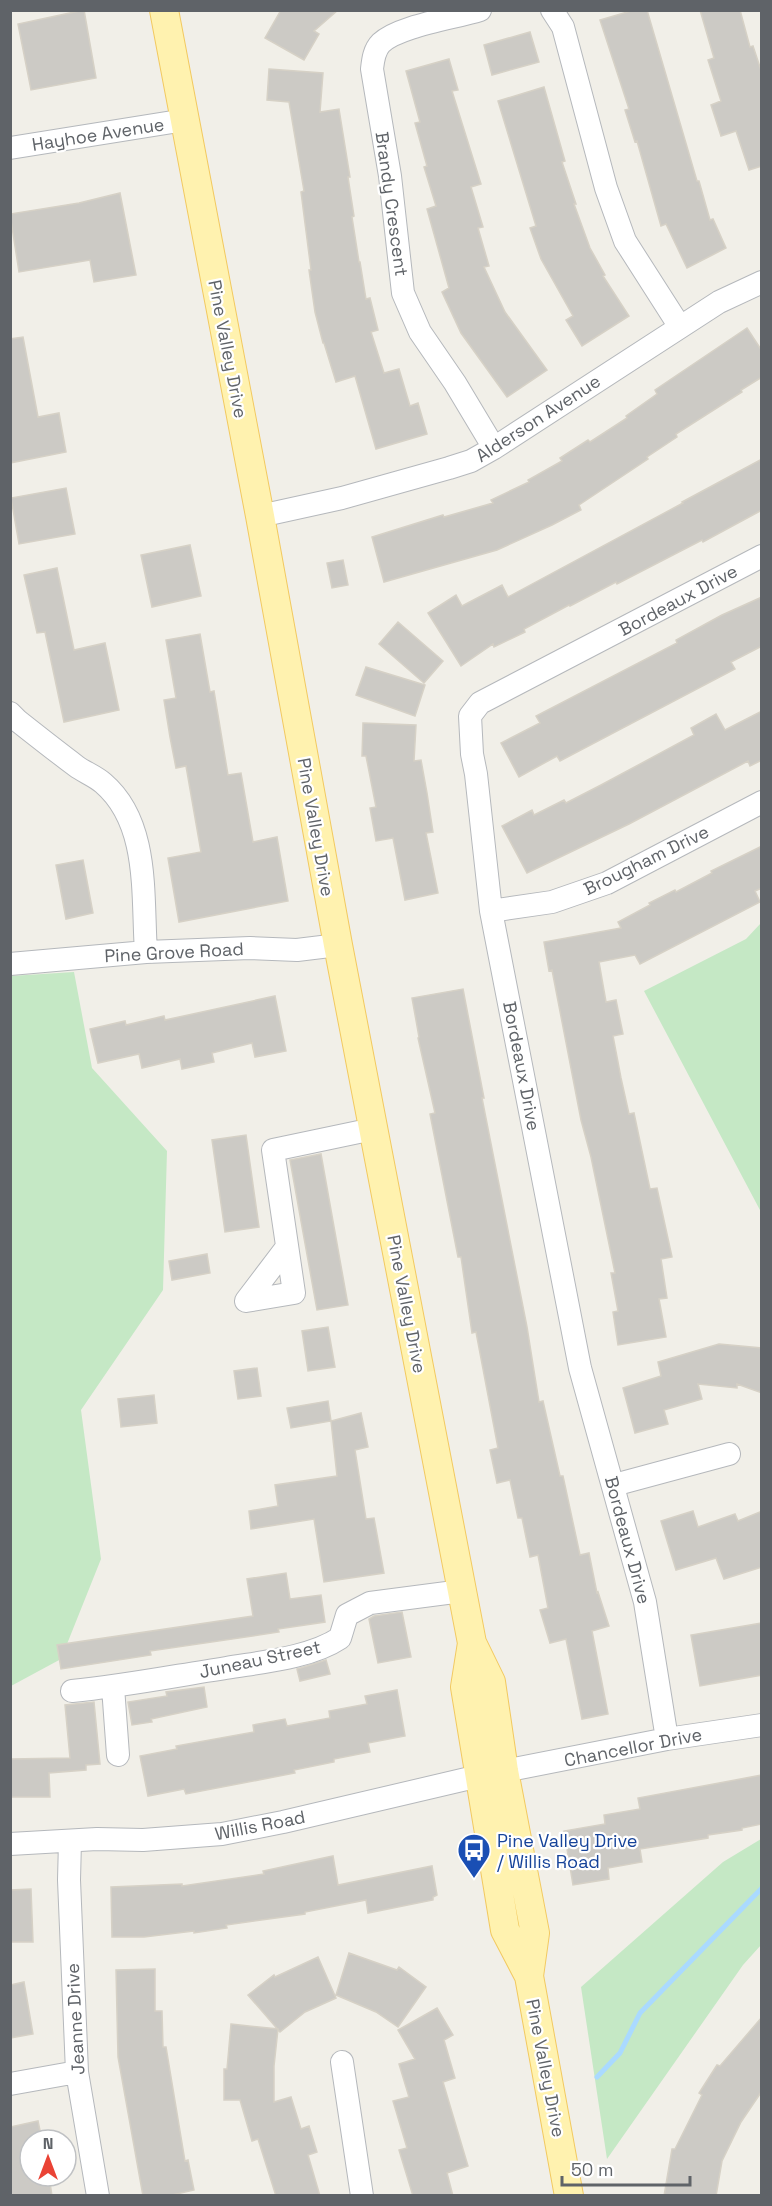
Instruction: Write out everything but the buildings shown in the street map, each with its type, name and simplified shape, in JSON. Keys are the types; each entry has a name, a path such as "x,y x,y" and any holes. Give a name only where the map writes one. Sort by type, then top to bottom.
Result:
{"main road":[{"name":"Pine Valley Drive","path":"164,10 260,516 338,945 472,1643 465,1687 492,1773 536,1933 529,1976 569,2196"}],"street":[{"name":"Brandy Crescent","path":"480,10 390,36 380,44 372,69 390,176 403,293 420,332 455,383 494,448"},
{"path":"552,10 563,27 606,188 625,241 680,327"},
{"name":"Hayhoe Avenue","path":"10,148 185,120"},
{"name":"Alderson Avenue","path":"260,516 332,501 471,461 719,302 762,282"},
{"name":"Bordeaux Drive","path":"667,1739 645,1602 580,1368 491,911 472,754 470,716 480,703 762,556"},
{"path":"10,712 18,721 63,756 103,783 120,804 135,832 140,857 146,952"},
{"name":"Brougham Drive","path":"491,911 552,902 607,883 762,802"},
{"name":"Pine Grove Road","path":"10,964 146,952 250,948 297,950 338,945"},
{"path":"287,1247 273,1150 373,1130"},
{"path":"614,1485 729,1454"},
{"name":"Juneau Street","path":"72,1691 113,1687 284,1658 330,1645 340,1638 346,1615 370,1603 462,1591"},
{"path":"113,1687 118,1755"},
{"name":"Chancellor Drive","path":"492,1773 667,1739 762,1725"},
{"name":"Willis Road","path":"10,1844 98,1839 143,1840 222,1834 334,1811 492,1773"},
{"name":"Jeanne Drive","path":"69,1841 77,2072 98,2196"},
{"path":"342,2062 362,2196"},
{"path":"10,2084 77,2072"}],"green space":[{"path":"761,923 761,1212 644,991 746,939"},
{"path":"74,972 92,1068 167,1151 163,1290 81,1410 101,1559 61,1659 11,1686 11,976"},
{"path":"761,1839 761,1945 743,1965 607,2159 581,1987 723,1862"}],"waterway":[{"path":"597,2077 620,2053 640,2013 762,1888"}],"place":[{"name":"Pine Valley Drive / Willis Road","path":"474,1879"}]}
